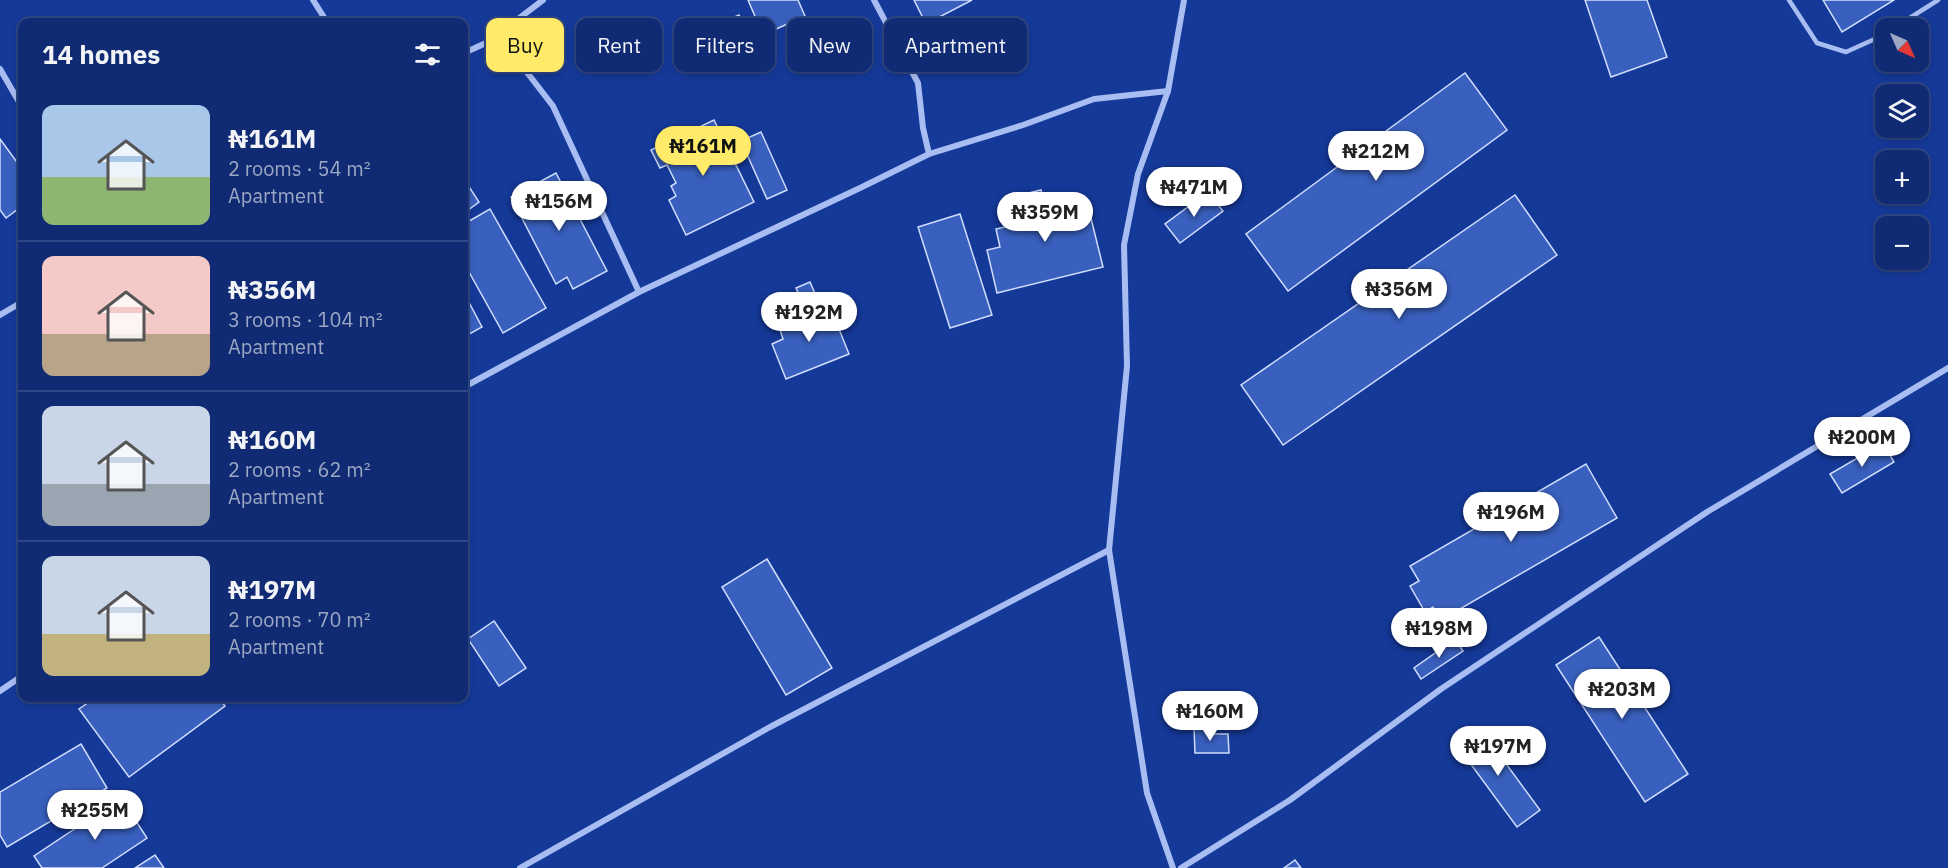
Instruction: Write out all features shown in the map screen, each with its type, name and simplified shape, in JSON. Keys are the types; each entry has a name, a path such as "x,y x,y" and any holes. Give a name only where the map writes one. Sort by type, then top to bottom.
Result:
{"street":[{"path":"313,0 324,18"},
{"path":"519,18 543,0"},
{"path":"874,0 918,83 923,128 929,154"},
{"path":"1173,868 1147,793 1109,550 1127,366 1124,245 1138,174 1168,91 1184,0"},
{"path":"468,51 486,43"},
{"path":"0,69 18,100"},
{"path":"527,72 554,106 639,292"},
{"path":"468,385 639,292 929,154 1023,125 1094,99 1168,91"},
{"path":"0,315 18,304"},
{"path":"1181,868 1290,800 1441,689 1707,512 1948,368"},
{"path":"520,868 770,727 1109,550"},
{"path":"0,691 18,679"}],"lane":[{"path":"1789,0 1817,43 1846,52 1875,39"},
{"path":"1910,18 1938,0"}],"building":[{"path":"748,0 798,0 805,16 787,18 787,24 775,30 775,18 756,18"},
{"path":"914,0 972,0 938,18 923,18"},
{"path":"1585,0 1647,0 1667,57 1611,77"},
{"path":"1823,0 1894,0 1842,32"},
{"path":"1465,73 1507,130 1288,291 1246,234"},
{"path":"714,120 754,202 686,235 669,200 676,196 671,186 676,183 667,165 660,168 651,150"},
{"path":"761,132 787,190 767,199 741,141"},
{"path":"0,139 18,164 18,209 6,218 0,210"},
{"path":"556,173 607,271 573,289 567,277 556,284 511,197"},
{"path":"468,185 479,202 468,210"},
{"path":"1041,190 1043,198 1063,193 1064,200 1075,197 1077,204 1087,202 1103,267 997,293 987,250 1000,247 996,229 1026,222 1020,195"},
{"path":"1208,192 1223,211 1180,243 1165,224"},
{"path":"1515,195 1557,255 1283,445 1241,385"},
{"path":"490,209 546,308 503,333 468,270 468,222"},
{"path":"960,214 992,315 950,328 918,227"},
{"path":"810,282 820,305 806,311 796,288"},
{"path":"468,301 482,327 468,335"},
{"path":"831,309 849,354 786,379 772,344 783,339 778,324 802,315 804,320"},
{"path":"1883,443 1894,462 1842,493 1830,474"},
{"path":"1586,464 1617,518 1441,620 1433,607 1425,612 1410,586 1419,581 1410,566"},
{"path":"767,559 832,668 786,695 722,587"},
{"path":"494,621 526,668 499,686 468,639"},
{"path":"1599,637 1688,774 1645,802 1556,665"},
{"path":"1455,639 1463,651 1421,679 1414,668"},
{"path":"89,702 222,702 225,706 129,777 79,709"},
{"path":"1207,727 1207,734 1228,734 1229,753 1195,753 1194,728"},
{"path":"1479,727 1540,810 1517,827 1456,744"},
{"path":"81,744 107,788 7,847 0,835 0,792"},
{"path":"121,798 147,838 102,868 42,868 34,856"},
{"path":"155,855 164,868 135,868"},
{"path":"1295,860 1301,868 1284,868"}]}
